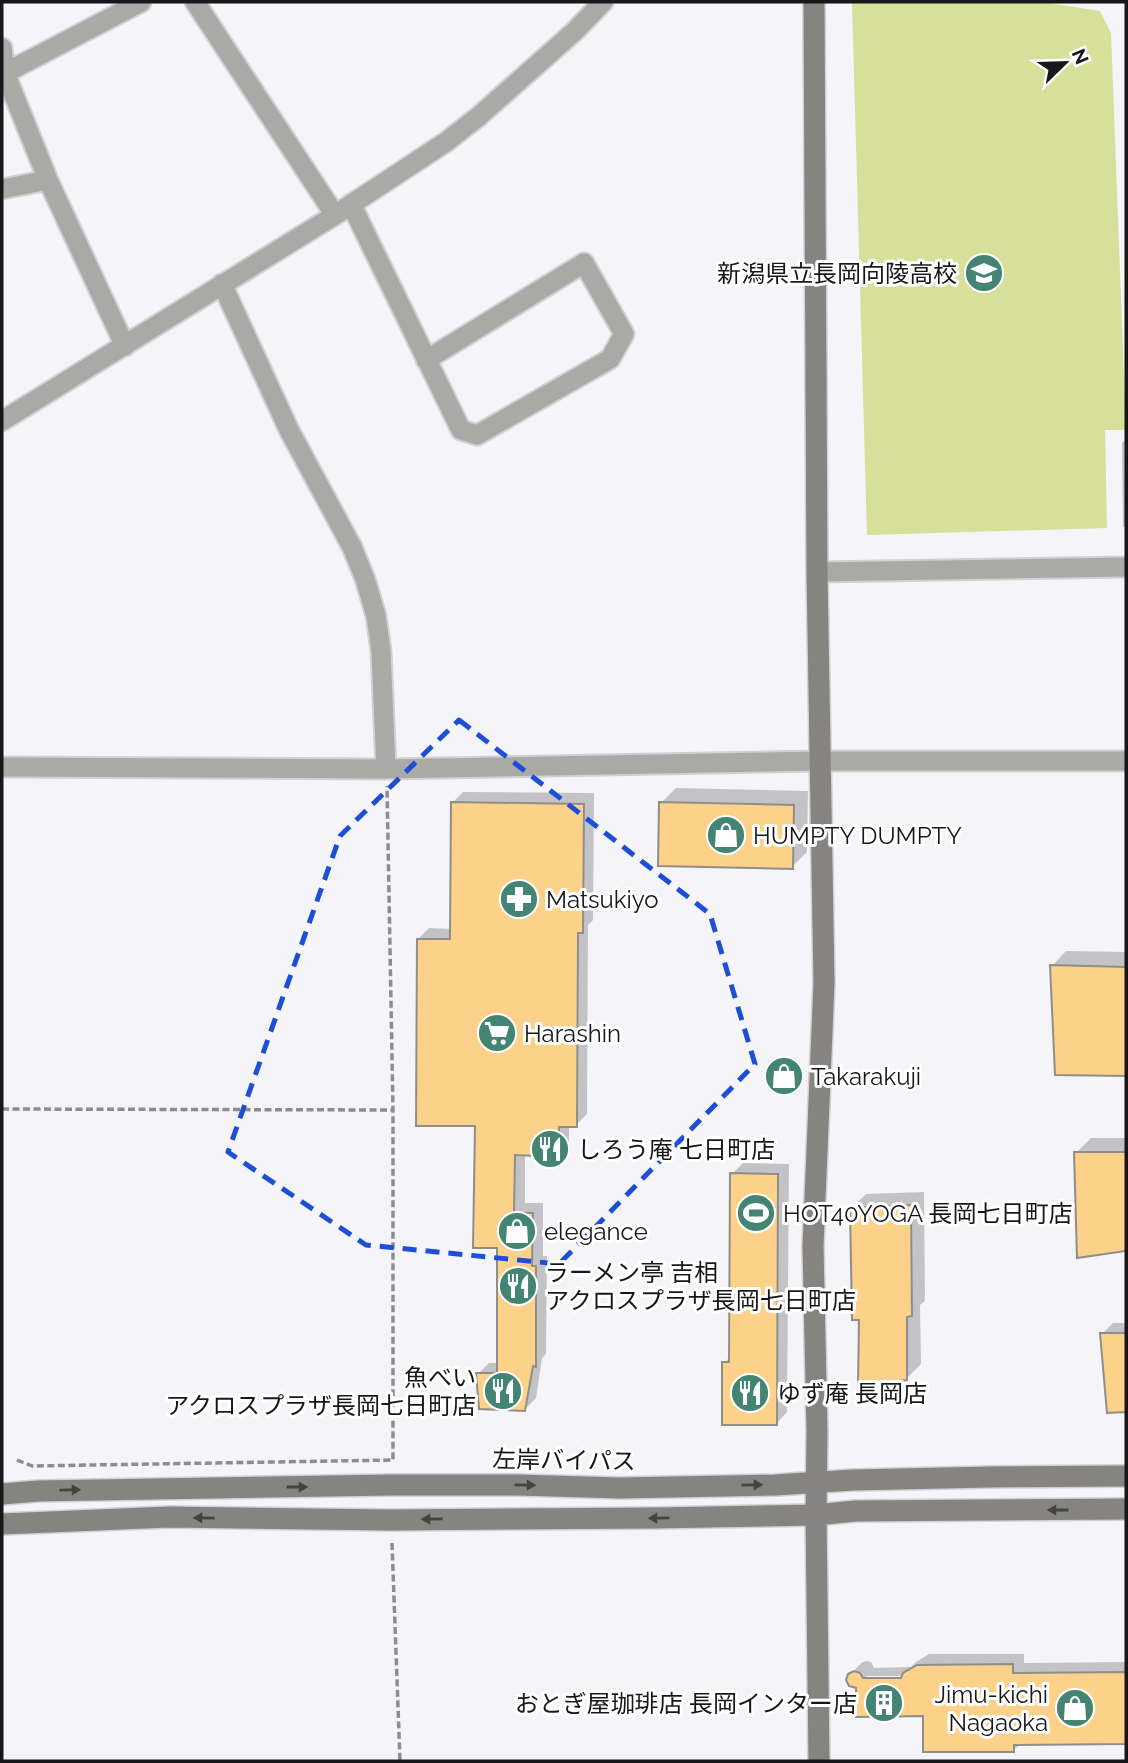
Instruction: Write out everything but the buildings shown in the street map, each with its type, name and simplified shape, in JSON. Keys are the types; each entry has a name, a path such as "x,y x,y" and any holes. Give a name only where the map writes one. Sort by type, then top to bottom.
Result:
{"street":[{"path":"5,73 141,2"},
{"path":"195,2 343,209 461,430 477,435 610,359 624,334 584,262 426,360"},
{"path":"2,421 446,142 575,32 603,2"},
{"path":"814,2 817,572 824,983 813,1246 819,1761"},
{"path":"2,48 5,73 48,180 125,346"},
{"path":"2,189 48,180"},
{"path":"222,285 289,430 352,547 365,579 376,616 381,651 386,769"},
{"path":"817,572 1126,568"},
{"path":"2,767 386,769 820,761 1126,761"},
{"name":"左岸バイパス","path":"2,1494 38,1490 228,1487 518,1485 620,1488 989,1477 1126,1476"},
{"path":"2,1524 169,1517 390,1520 642,1518 816,1515 855,1511 1126,1509"}],"path":[{"path":"17,1460 32,1466 393,1460 393,1110 386,769"},
{"path":"2,1109 393,1110"},
{"path":"392,1544 400,1761"}],"highlighted area":[{"path":"459,720 710,914 755,1064 559,1264 366,1245 228,1152 340,836"}],"green space":[{"name":"新潟県立長岡向陵高校","path":"852,2 1043,2 1100,11 1111,33 1126,430 1105,430 1107,528 867,535"}],"place":[{"name":"新潟県立長岡向陵高校","path":"984,273"},
{"name":"HUMPTY DUMPTY","path":"726,835"},
{"name":"Matsukiyo","path":"519,899"},
{"name":"Harashin","path":"497,1033"},
{"name":"Takarakuji","path":"784,1076"},
{"name":"しろう庵 七日町店","path":"550,1149"},
{"name":"HOT40YOGA 長岡七日町店","path":"756,1213"},
{"name":"elegance","path":"517,1231"},
{"name":"ラーメン亭 吉相 アクロスプラザ長岡七日町店","path":"518,1286"},
{"name":"魚べい アクロスプラザ長岡七日町店","path":"503,1391"},
{"name":"ゆず庵 長岡店","path":"750,1393"},
{"name":"おとぎ屋珈琲店 長岡インター店","path":"884,1703"},
{"name":"Jimu-kichi Nagaoka","path":"1075,1708"}]}
